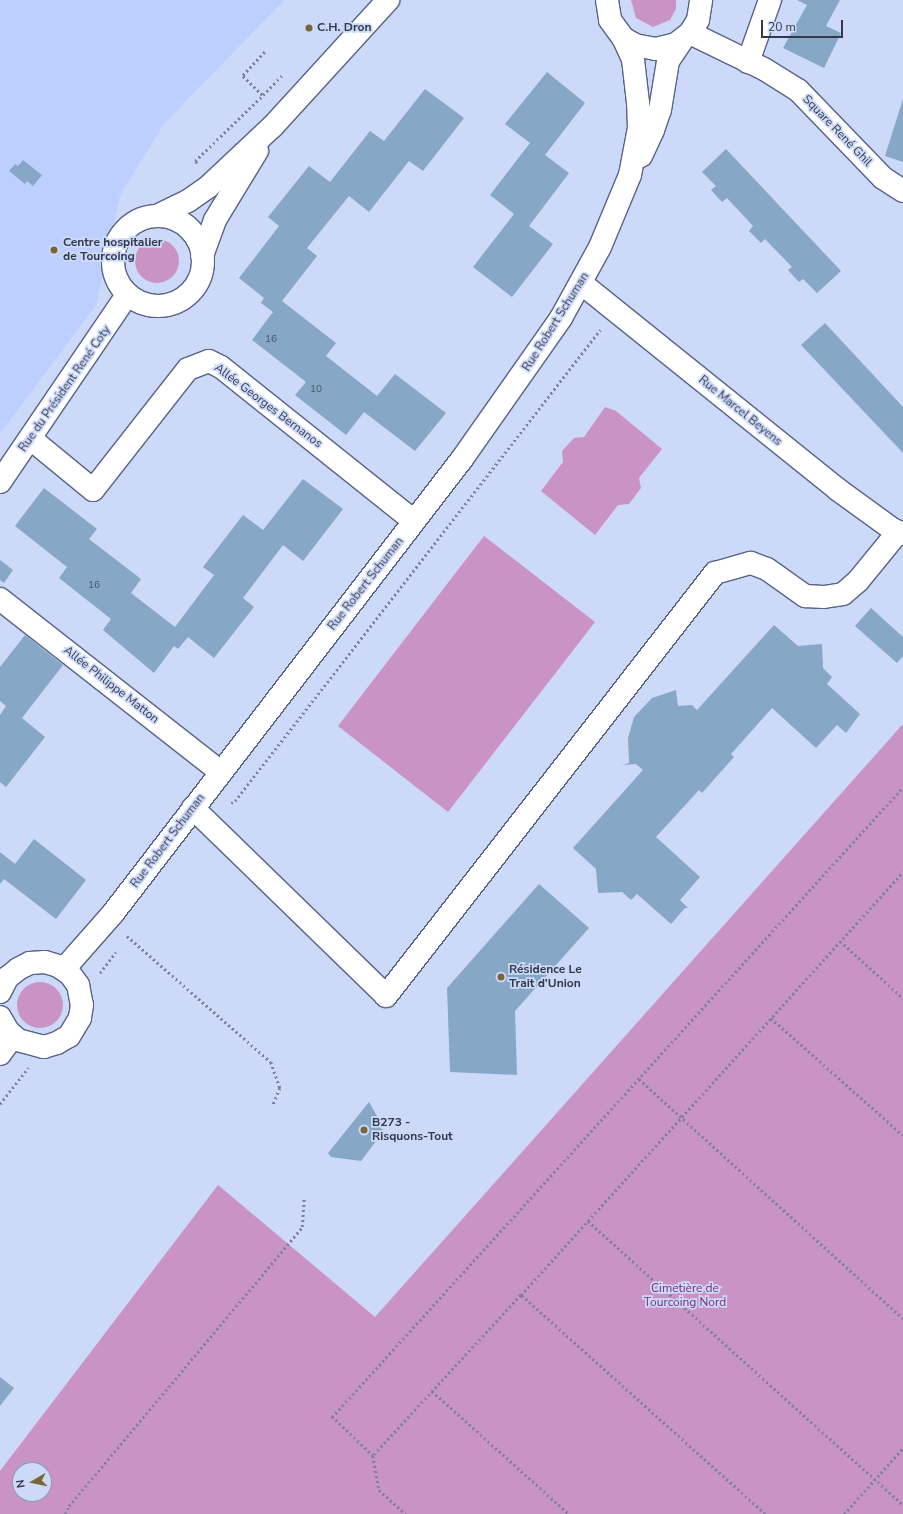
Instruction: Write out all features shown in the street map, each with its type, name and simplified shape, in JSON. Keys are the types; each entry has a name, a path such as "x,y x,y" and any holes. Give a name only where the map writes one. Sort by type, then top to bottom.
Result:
{"street":[{"path":"157,216 172,218 190,230 198,242 202,256 202,270 196,283 187,294 175,302 154,305 141,302 128,294 120,284 114,271 113,257 116,243 135,222 157,216 188,201 208,187 273,126 388,0"},
{"name":"Rue Robert Schuman","path":"64,970 107,919 414,521 509,394 561,318 600,247 630,174 654,130 660,110 668,61 698,20 701,0"},
{"path":"748,62 770,0"},
{"path":"606,4 614,27 624,38 635,45 649,49 670,47 686,36"},
{"name":"Square René Ghil","path":"686,36 748,62 798,90 882,178 903,191"},
{"name":"Rue Robert Schuman","path":"624,38 633,59 638,103 639,128 630,174"},
{"path":"202,256 215,220 273,126"},
{"name":"Rue Marcel Beyens","path":"581,283 837,490 901,533"},
{"name":"Rue du Président René Coty","path":"0,482 31,439 128,294"},
{"name":"Allée Georges Bernanos","path":"31,439 93,490 188,369 208,361 221,367 414,521"},
{"path":"193,808 386,996 715,573 751,563 767,569 805,596 824,597 843,594 858,581 901,533"},
{"name":"Allée Philippe Matton","path":"0,599 221,772"},
{"path":"0,1016 13,1036 24,1044 44,1047 57,1043 74,1030 82,1012 82,998 78,985 64,970 45,962 30,963 18,969 2,981"},
{"path":"0,1054 13,1036"}],"path":[{"path":"265,52 243,76 263,95 285,72"},
{"path":"406,1514 379,1490 373,1456 332,1417 903,787"},
{"path":"373,1456 521,1295 903,872"},
{"path":"107,919 271,1062 280,1088 273,1105"},
{"path":"840,942 903,998"},
{"path":"771,1018 903,1135"},
{"path":"0,1104 30,1065"},
{"path":"639,1078 903,1318"},
{"path":"65,1514 69,1506 302,1227 304,1198"},
{"path":"588,1221 903,1505"},
{"path":"521,1295 765,1514"},
{"path":"432,1391 569,1514"},
{"path":"844,1514 903,1448"}],"shaded area":[{"name":"Centre hospitalier de Tourcoing","path":"0,0 284,0 164,124 120,195 96,305 0,434"}],"green space":[{"path":"631,0 676,0 676,9 670,20 653,27 636,18"},
{"path":"153,239 161,239 173,245 179,257 179,265 173,277 161,283 153,283 141,277 135,265 135,257 141,245"},
{"path":"605,407 616,411 662,449 639,478 641,488 629,504 618,505 595,535 541,491 563,462 562,451 574,438 584,437"},
{"path":"484,536 595,622 448,812 338,726"},
{"name":"Cimetière de Tourcoing Nord","path":"903,724 903,1514 0,1514 0,1471 218,1185 375,1317"},
{"path":"35,982 45,982 57,988 62,996 62,1014 57,1022 49,1027 35,1028 27,1025 20,1018 17,1010 17,1000 20,992 27,985"}],"building":[{"path":"797,0 840,0 826,26 841,33 824,68 783,48 807,5"},
{"path":"547,72 585,103 545,155 569,173 529,226 553,244 512,297 473,267 514,214 490,195 530,143 505,124"},
{"path":"425,89 464,118 423,171 409,161 369,212 349,196 307,248 317,256 282,301 336,343 326,356 377,396 395,374 446,413 415,451 364,412 346,435 295,395 306,382 252,340 273,312 261,303 264,298 239,278 279,226 268,217 309,166 330,182 370,131 384,141"},
{"path":"903,99 903,162 885,156"},
{"path":"726,149 841,271 817,293 803,279 799,282 788,270 792,267 765,239 761,243 749,231 753,226 727,198 722,202 711,190 716,186 702,172"},
{"path":"23,160 42,175 33,186 27,181 25,184 9,171 15,164 18,166"},
{"path":"825,323 903,407 903,453 801,345"},
{"path":"303,479 343,509 303,561 283,545 243,598 254,607 214,658 188,637 178,649 174,646 154,673 103,630 111,619 59,578 67,567 15,526 44,488 97,529 89,539 141,579 131,593 175,627 214,575 203,567 243,515 263,530"},
{"path":"0,560 13,570 4,583 0,580"},
{"path":"871,608 903,637 903,656 897,663 855,626"},
{"path":"774,625 798,646 822,644 823,668 832,677 827,684 860,714 846,733 837,725 816,748 772,708 731,754 734,757 702,793 699,790 656,837 700,877 680,900 688,908 685,908 671,924 637,894 631,900 622,892 598,893 596,869 573,848 643,770 636,764 622,765 629,763 628,738 634,717 652,698 676,690 678,706 692,705 697,710"},
{"path":"25,635 63,665 22,718 45,737 6,787 0,782 0,715 6,706 0,701 0,667"},
{"path":"34,839 86,880 56,919 4,879 0,884 0,852 15,864"},
{"name":"Résidence Le Trait d’Union","path":"539,884 589,928 515,1011 517,1075 450,1072 447,988"},
{"name":"B273 - Risquons-Tout","path":"369,1102 381,1123 383,1132 361,1161 331,1157 328,1153"},
{"path":"0,1377 14,1388 0,1406"}],"place":[{"name":"C.H. Dron","path":"309,28"},
{"name":"Centre hospitalier de Tourcoing","path":"54,250"},
{"name":"Résidence Le Trait d’Union","path":"501,977"},
{"name":"B273 - Risquons-Tout","path":"364,1130"}]}
